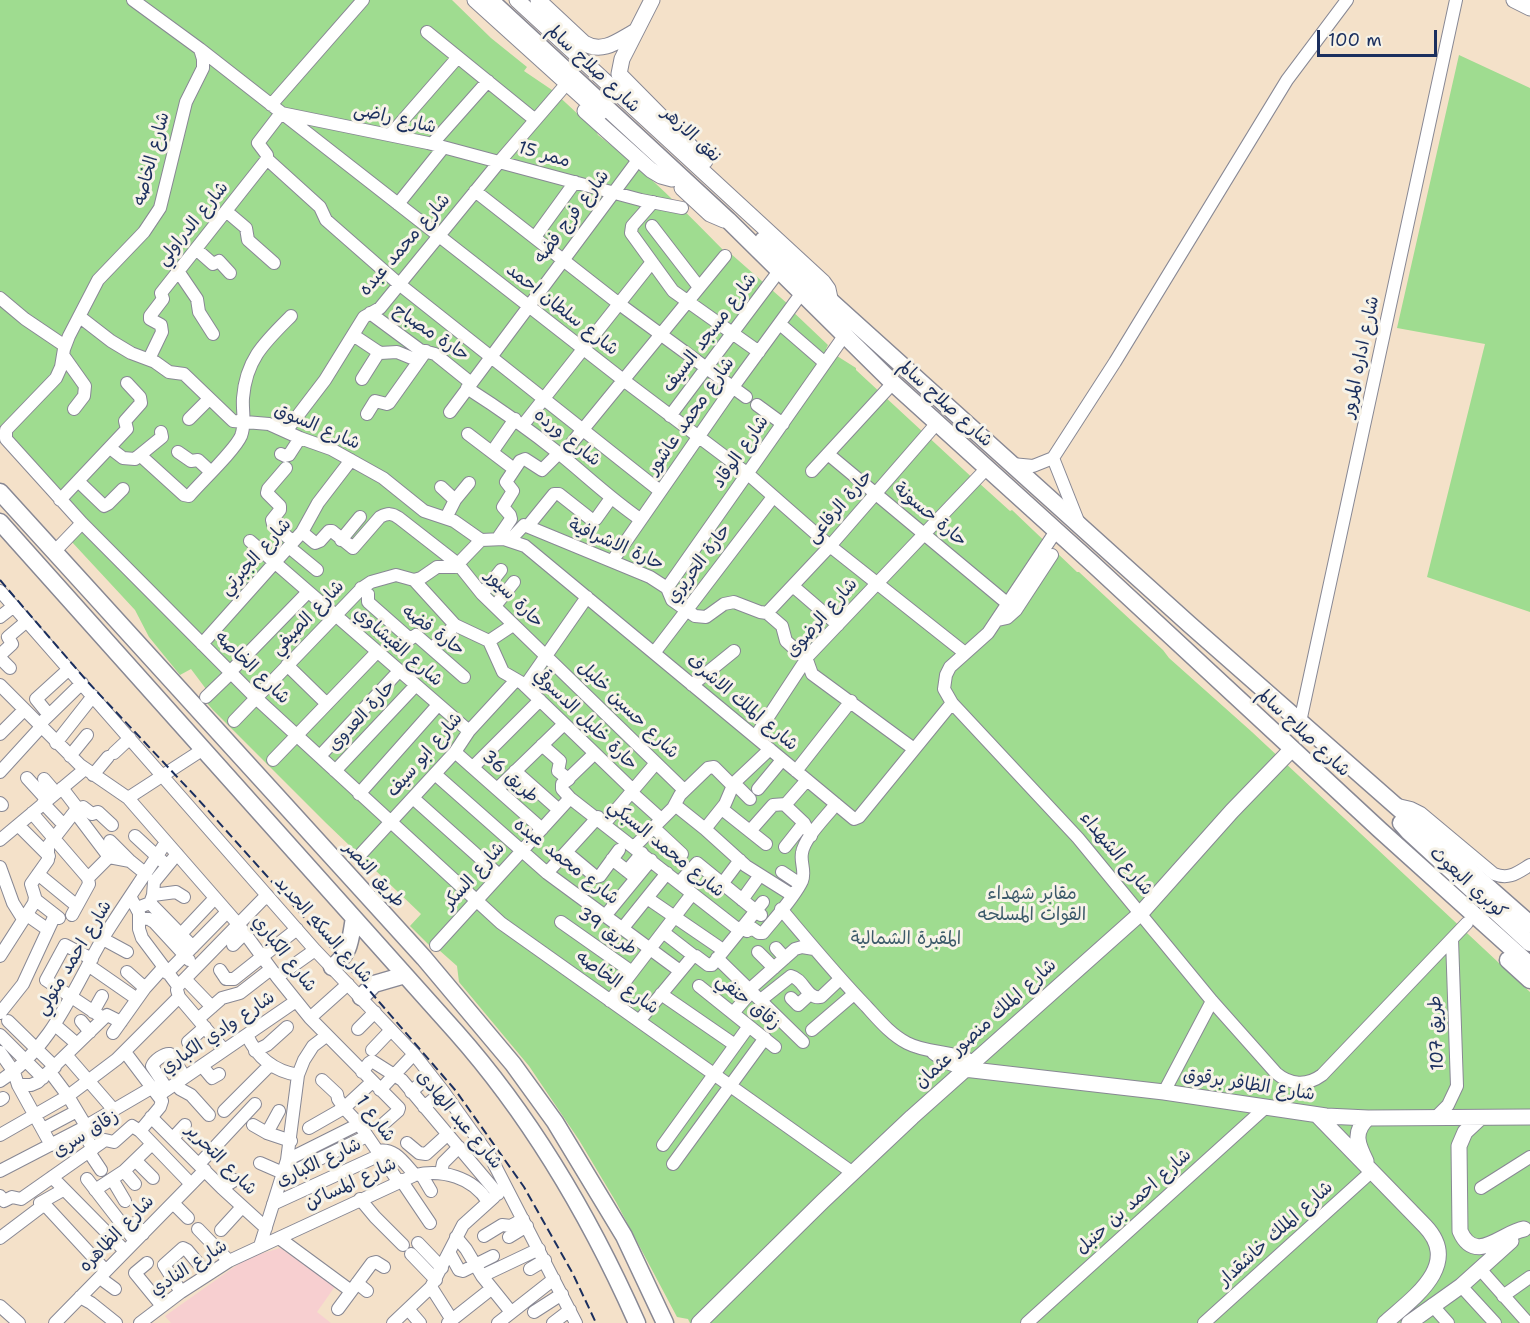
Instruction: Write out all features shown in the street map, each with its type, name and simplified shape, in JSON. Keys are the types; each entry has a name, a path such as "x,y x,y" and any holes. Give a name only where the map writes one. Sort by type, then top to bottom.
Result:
{"highway":[{"name":"شارع صلاح سالم","path":"490,0 729,220 893,383 1380,830"},
{"name":"شارع صلاح سالم","path":"506,0 831,303 1393,803"},
{"name":"طريق النصر","path":"0,492 439,975 513,1064 555,1122 624,1236 665,1323"},
{"path":"0,522 478,1058 536,1136 571,1191 634,1317 638,1312 647,1309 650,1304 650,1293"},
{"path":"1393,803 1398,817 1408,831 1530,943"},
{"name":"كوبري البعوث","path":"1393,803 1530,924"},
{"path":"285,842 293,840 298,833 295,819"},
{"path":"1380,830 1389,848 1530,980"},
{"name":"كوبري البعوث","path":"1380,830 1530,965"},
{"path":"311,870 308,863 309,855 314,849 322,847"},
{"path":"332,967 342,960 346,953 354,918"},
{"path":"360,997 374,984 405,975"}],"main road":[{"path":"463,0 638,159 658,174 672,178"},
{"path":"475,0 710,214 729,220"},
{"name":"نفق الازهر","path":"518,0 825,285 830,292 831,303"},
{"path":"538,0 591,47 605,47 634,32"},
{"path":"652,0 634,32 619,67 620,76 772,228 781,245"},
{"path":"1514,0 1530,8"},
{"name":"شارع الملك منصور عثمان","path":"699,1323 968,1065 1141,913 1232,811 1292,749"},
{"name":"شارع الظافر برقوق","path":"968,1065 1317,1115 1368,1118 1530,1118"},
{"path":"1317,1115 1429,1230 1436,1241 1438,1254 1436,1268 1420,1292 1385,1323"},
{"path":"1368,1118 1358,1130 1357,1140 1371,1172"},
{"path":"1479,1118 1465,1132 1459,1146 1459,1227 1462,1236 1472,1245 1487,1246 1527,1227"},
{"path":"1409,1323 1461,1286 1527,1227"}],"street":[{"name":"شارع سلطان احمد","path":"133,0 200,49 622,380 748,474 830,546 965,653"},
{"path":"146,0 156,16"},
{"path":"363,0 276,109 258,143 267,155 267,159 320,207 326,220 399,284 660,491"},
{"path":"1010,464 1033,466 1053,458 1116,362 1287,80 1347,0"},
{"path":"1281,92 1297,78 1354,0"},
{"name":"شارع اداره المرور","path":"1300,722 1456,0"},
{"path":"428,32 534,120"},
{"name":"شارع الخاصه","path":"200,49 204,58 203,68 186,102 160,208 152,222 102,275 64,351 56,378 6,430 5,436 82,523 256,698 501,923 853,1173"},
{"path":"390,135 458,57"},
{"path":"398,204 437,146 488,81"},
{"name":"شارع محمد عبده","path":"286,431 325,380 364,317 380,308 562,89"},
{"name":"شارع راضى","path":"276,109 500,161"},
{"name":"شارع الدراولي","path":"149,359 163,330 160,325 150,320 150,315 164,299 161,293 267,159"},
{"name":"شارع فرج فضه","path":"450,412 638,159"},
{"name":"ممر 15","path":"500,161 682,208"},
{"path":"535,237 575,182"},
{"path":"476,191 618,303 746,397"},
{"path":"653,202 630,231 673,291 759,352"},
{"path":"226,211 246,228 248,240 274,263"},
{"path":"652,226 699,287"},
{"path":"196,249 213,264 219,261 230,273"},
{"path":"504,539 511,521 510,515 502,506 513,491 506,483 521,459 542,470 560,454 725,256"},
{"path":"492,452 544,399 652,262"},
{"path":"178,271 197,299 199,312 213,334"},
{"name":"شارع مسجد السيف","path":"670,416 779,271"},
{"name":"شارع محمد عاشور","path":"613,560 733,387 801,294"},
{"path":"0,298 64,351 85,386 84,396 74,409"},
{"name":"حارة مصباح","path":"370,313 420,350 423,356 435,354 469,385"},
{"path":"141,456 186,496 189,496 238,442 244,423 243,398 249,368 266,340 291,316"},
{"name":"شارع السوق","path":"80,317 111,342 131,353 149,359 169,372 184,374 228,418 244,423 264,422 331,449 392,485 424,511 458,523 481,540"},
{"path":"780,324 825,363"},
{"path":"353,335 384,354 395,351 423,356 389,404 375,400 367,414"},
{"name":"شارع الوقاد","path":"667,588 844,336"},
{"path":"362,379 379,352"},
{"path":"60,500 127,429 125,421 141,403 140,397 127,383"},
{"path":"812,471 893,383"},
{"name":"شارع ورده","path":"469,385 560,454 611,498 640,519"},
{"path":"189,419 209,399"},
{"path":"757,405 783,424"},
{"name":"حارة الرفاعى","path":"767,613 794,587 937,423"},
{"path":"110,448 123,458 141,456 162,437 161,432"},
{"path":"468,434 514,469"},
{"path":"282,454 288,456 300,438"},
{"path":"178,452 191,461 198,460 211,472"},
{"name":"حارة حسونة","path":"828,454 1008,604"},
{"path":"1053,458 1081,526"},
{"name":"شارع الجبرتي","path":"202,644 302,532 318,504 351,460"},
{"path":"286,468 267,492 280,506 272,523 317,570"},
{"name":"شارع الرضوى","path":"754,737 807,660 987,468"},
{"path":"78,481 104,506 123,489"},
{"path":"446,518 455,500 469,483"},
{"path":"441,487 455,500"},
{"path":"458,564 481,540 504,539 522,526 528,526 554,494 559,494 592,520 596,519 611,498"},
{"name":"حارة الحريري","path":"654,653 773,497"},
{"name":"حارة سيور","path":"341,540 350,548 355,548 381,517 393,514 458,564 482,594 546,656"},
{"path":"302,532 315,543 330,531 341,540 360,517"},
{"path":"55,551 82,523"},
{"name":"حارة الاشرافية","path":"528,526 650,577 667,588 672,600 687,610"},
{"path":"952,703 944,689 950,667 977,644 998,620 1056,531"},
{"name":"شارع الملك الاشرف","path":"504,539 525,546 854,819 859,817 952,703"},
{"name":"شارع الفيشاوي","path":"250,541 469,731"},
{"path":"998,620 1007,618 1016,610 1052,555"},
{"name":"شارع الصيفي","path":"234,721 362,588 371,582 396,575 414,580 437,567 453,568 458,564"},
{"path":"482,594 501,570"},
{"path":"414,580 454,625 489,641 513,625"},
{"path":"495,606 514,582"},
{"path":"794,587 838,625"},
{"name":"حارة فضه","path":"362,588 368,594 368,602 410,639 416,635 464,677"},
{"name":"شارع السكه الحديد","path":"0,591 315,950 414,1054 443,1090 491,1158 498,1194 525,1223 576,1323"},
{"path":"206,697 308,592"},
{"name":"شارع ابو سيف","path":"362,854 455,752 469,731 546,656 586,597"},
{"path":"687,610 695,616 706,617 724,604 734,602 767,613 782,626 786,641 807,660 812,674 914,749"},
{"path":"0,617 14,606"},
{"path":"10,668 0,656 12,644 9,636 27,621"},
{"path":"432,649 454,625"},
{"name":"حارة خليل الدسوقي","path":"489,641 503,672 540,700 632,791 682,854"},
{"path":"692,685 734,651"},
{"path":"273,760 377,652"},
{"name":"شارع حسين خليل","path":"546,656 684,790"},
{"path":"287,665 327,704"},
{"path":"49,715 36,699 69,669"},
{"path":"320,756 399,671"},
{"path":"58,679 83,708"},
{"path":"0,772 49,715 82,683"},
{"name":"شارع الكباري","path":"0,685 70,756 89,772 128,798 140,810 241,929 310,1018 399,1110 381,1126"},
{"name":"حارة العدوى","path":"335,771 416,686"},
{"path":"56,742 93,696"},
{"path":"472,767 540,700"},
{"path":"796,771 851,701"},
{"name":"شارع الشهداء","path":"952,703 1078,838 1212,1001 1276,1073 1285,1079 1295,1083 1307,1083 1317,1079 1452,939"},
{"path":"360,794 438,705"},
{"path":"0,734 24,710"},
{"path":"497,789 564,724"},
{"path":"70,756 87,735"},
{"path":"0,840 52,796 89,772 130,738"},
{"path":"542,745 560,761 558,771 568,779"},
{"path":"705,829 722,809 733,784 770,749"},
{"path":"128,798 202,750"},
{"name":"طريق 36","path":"455,752 542,829"},
{"path":"570,798 562,789 562,784 594,754"},
{"path":"604,916 631,874 657,823 675,805 684,790 711,767 717,769 733,784 754,794 782,760"},
{"path":"547,873 566,852 632,791 656,763"},
{"path":"515,771 559,810"},
{"name":"شارع محمد عبده","path":"435,774 547,873 680,971"},
{"path":"27,778 52,796 75,805 75,811 109,857 130,861"},
{"path":"44,779 60,821"},
{"path":"743,830 773,806 785,805 807,780"},
{"path":"413,798 500,875"},
{"name":"شارع السكر","path":"436,945 570,798"},
{"name":"شارع محمد السبكي","path":"570,798 601,820 692,894 741,929"},
{"path":"1393,803 1420,813 1494,874 1512,876 1530,865"},
{"path":"741,929 747,931 753,928 761,933 771,923 800,884 804,873 802,855 811,836 836,804"},
{"path":"675,805 760,876 792,895"},
{"path":"785,805 804,823 811,836"},
{"path":"66,913 36,900 30,887 49,856 47,848 75,811 83,807 92,814 98,812 112,825"},
{"path":"722,809 743,830 766,844"},
{"path":"32,813 88,878 89,885 66,913 47,929 32,968 4,1017 37,1050 49,1073 67,1091 100,1170"},
{"path":"785,847 804,823"},
{"path":"18,825 49,856"},
{"path":"135,836 167,866"},
{"path":"110,841 146,874"},
{"name":"شارع احمد متولي","path":"0,1081 14,1072 67,1020 70,998 90,962 103,939 135,908 146,874 166,843"},
{"path":"566,852 595,877 600,876 615,855 631,874"},
{"path":"151,899 154,882 177,854"},
{"path":"88,878 109,857"},
{"path":"679,883 697,858 698,864 742,900 759,906 771,923"},
{"path":"722,884 740,860"},
{"path":"0,870 13,903 25,917 47,929"},
{"path":"782,872 800,884"},
{"path":"622,929 667,873"},
{"path":"38,874 66,913"},
{"path":"742,900 760,876"},
{"path":"135,908 151,899 176,892 184,897"},
{"path":"610,1000 692,894"},
{"path":"232,945 241,929 267,895"},
{"path":"181,934 215,898"},
{"path":"647,898 674,916 720,954 803,1042"},
{"path":"151,899 181,934 195,968"},
{"path":"2,947 36,900"},
{"path":"663,932 694,956 712,965 759,906"},
{"path":"135,908 189,951"},
{"path":"135,908 142,938 180,987 201,1023 224,1050"},
{"path":"781,909 840,979 893,1034 905,1042 933,1053 947,1063 968,1065"},
{"path":"113,1033 145,988 189,951 227,912"},
{"name":"طريق 39","path":"561,922 632,972"},
{"path":"1452,939 1467,923"},
{"path":"0,1135 36,1115 67,1091 89,1081 128,1049 195,968 241,929"},
{"path":"219,970 226,979 231,980 297,929"},
{"path":"103,939 127,952"},
{"name":"طريق 107","path":"1434,1118 1448,1106 1457,1086 1452,939"},
{"path":"137,999 67,945 63,946 46,980 99,1017 128,1049 168,1086 191,1095 209,1115"},
{"path":"733,1013 755,993 774,968 785,958 799,947 814,949"},
{"path":"777,948 785,958"},
{"path":"188,1042 212,1007 226,995 240,993 315,950"},
{"path":"758,952 774,968"},
{"path":"639,1021 694,956"},
{"path":"127,972 145,988"},
{"path":"755,993 791,976 798,978 814,998 821,997 840,979"},
{"path":"310,1018 348,984"},
{"name":"زقاق حنفي","path":"699,986 776,1047"},
{"path":"180,987 212,1007"},
{"path":"661,994 735,1046"},
{"path":"791,998 798,1005 810,994"},
{"path":"812,1030 854,994"},
{"path":"18,1085 36,1084 90,1032 99,1017 102,996"},
{"name":"شارع وادي الكباري","path":"0,1171 113,1109 168,1086 202,1066 296,1001"},
{"path":"1164,1092 1212,1001"},
{"path":"358,1029 375,1012"},
{"path":"99,1017 109,1014 121,1022"},
{"path":"67,1020 90,1032"},
{"path":"67,1020 77,1044"},
{"path":"663,1145 750,1026"},
{"path":"255,1051 267,1045 287,1027"},
{"path":"372,1050 391,1030"},
{"path":"0,1035 26,1061 49,1073"},
{"path":"247,1035 255,1051 270,1065 298,1075"},
{"path":"260,1246 287,1160 298,1075 313,1046 326,1036"},
{"path":"673,1164 765,1038"},
{"path":"0,1052 14,1072 18,1085 51,1145"},
{"path":"168,1086 152,1066 165,1054 170,1054 168,1086 161,1104 140,1131 191,1184"},
{"path":"309,1128 395,1074 414,1054"},
{"path":"67,1056 113,1109"},
{"name":"شارع عبد الهادى","path":"362,1072 372,1062 395,1074 498,1194"},
{"path":"224,1111 270,1065"},
{"path":"202,1066 212,1078 219,1074"},
{"path":"411,1092 430,1075"},
{"name":"شارع 1","path":"322,1080 337,1095 344,1108 359,1124 430,1223"},
{"path":"424,1107 443,1090"},
{"name":"شارع الظاهره","path":"55,1323 191,1184 202,1167 255,1104"},
{"name":"شارع احمد بن حنبل","path":"1027,1323 1266,1107"},
{"path":"43,1129 77,1111"},
{"path":"267,1133 279,1111"},
{"name":"شارع التحرير","path":"151,1117 266,1228"},
{"path":"287,1160 359,1124"},
{"path":"173,1138 185,1125"},
{"path":"253,1125 267,1133 291,1141"},
{"name":"زقاق سرى","path":"0,1196 4,1201 12,1197 21,1199 105,1140 114,1142 132,1126 140,1131"},
{"path":"407,1143 419,1153 426,1154 448,1134"},
{"path":"282,1175 367,1136"},
{"path":"81,1207 136,1161 152,1144"},
{"path":"432,1176 459,1147"},
{"path":"379,1153 385,1149 395,1152 432,1176 466,1181 477,1188 498,1194"},
{"path":"430,1151 432,1176"},
{"name":"شارع الكبارى","path":"273,1204 379,1153"},
{"path":"1481,1188 1530,1157"},
{"path":"478,1169 491,1158"},
{"path":"136,1161 153,1178"},
{"path":"260,1163 282,1175"},
{"path":"124,1171 135,1184"},
{"name":"شارع الملك خاشقدار","path":"1204,1323 1371,1172"},
{"name":"شارع المساكن","path":"260,1246 400,1181 432,1176"},
{"path":"52,1177 125,1251"},
{"path":"87,1179 116,1217 139,1237"},
{"path":"112,1179 125,1201"},
{"path":"222,1188 235,1180"},
{"path":"41,1207 40,1203 63,1190"},
{"path":"395,1322 434,1284 456,1237 469,1217 498,1194"},
{"path":"360,1199 407,1250 434,1284 450,1321 491,1289"},
{"path":"173,1203 188,1218"},
{"path":"0,1238 41,1207 46,1206 115,1289"},
{"path":"221,1230 242,1207"},
{"path":"101,1227 116,1217"},
{"path":"135,1223 139,1237"},
{"path":"484,1236 502,1225 525,1223"},
{"path":"509,1237 525,1223"},
{"path":"198,1229 229,1261"},
{"path":"456,1237 508,1318 554,1279"},
{"path":"279,1238 358,1289"},
{"path":"418,1243 442,1268"},
{"name":"شارع النادي","path":"141,1323 207,1274 260,1246"},
{"path":"181,1292 164,1265 183,1248 207,1274"},
{"path":"449,1252 461,1271 479,1271 539,1249"},
{"path":"479,1271 493,1256"},
{"path":"530,1269 545,1260"},
{"path":"338,1309 358,1289 373,1262 384,1268"},
{"path":"147,1263 136,1271 136,1275 162,1306"},
{"path":"1480,1269 1528,1323"},
{"path":"1503,1296 1530,1277"},
{"path":"1461,1286 1495,1323"},
{"path":"534,1312 562,1294"},
{"path":"80,1297 108,1321"},
{"path":"1432,1305 1448,1323"},
{"path":"0,1306 19,1323"},
{"path":"408,1309 420,1323"},
{"path":"553,1323 570,1310"}],"shaded area":[{"path":"280,1248 336,1285 317,1312 331,1323 171,1323 165,1316 247,1258"}],"green space":[{"name":"المقبرة الشمالية","path":"0,0 452,0 491,38 527,67 524,71 552,90 598,135 665,192 728,255 730,253 789,305 788,307 828,345 826,349 856,368 978,483 1010,511 1012,510 1530,992 1530,1323 690,1323 688,1319 677,1317 616,1202 579,1140 529,1066 459,982 457,966 439,950 436,952 410,926 421,914 213,710 207,703 212,697 191,669 180,675 149,637 135,610 71,541 82,531 0,440"},
{"path":"1459,55 1530,88 1530,612 1427,577 1485,344 1397,328"}],"railway":[{"path":"0,580 86,680 197,798 456,1091 524,1187 573,1274 596,1323"}],"park label":[{"name":"مقابر شهداء القوات المسلحه","path":"1032,904"}]}
